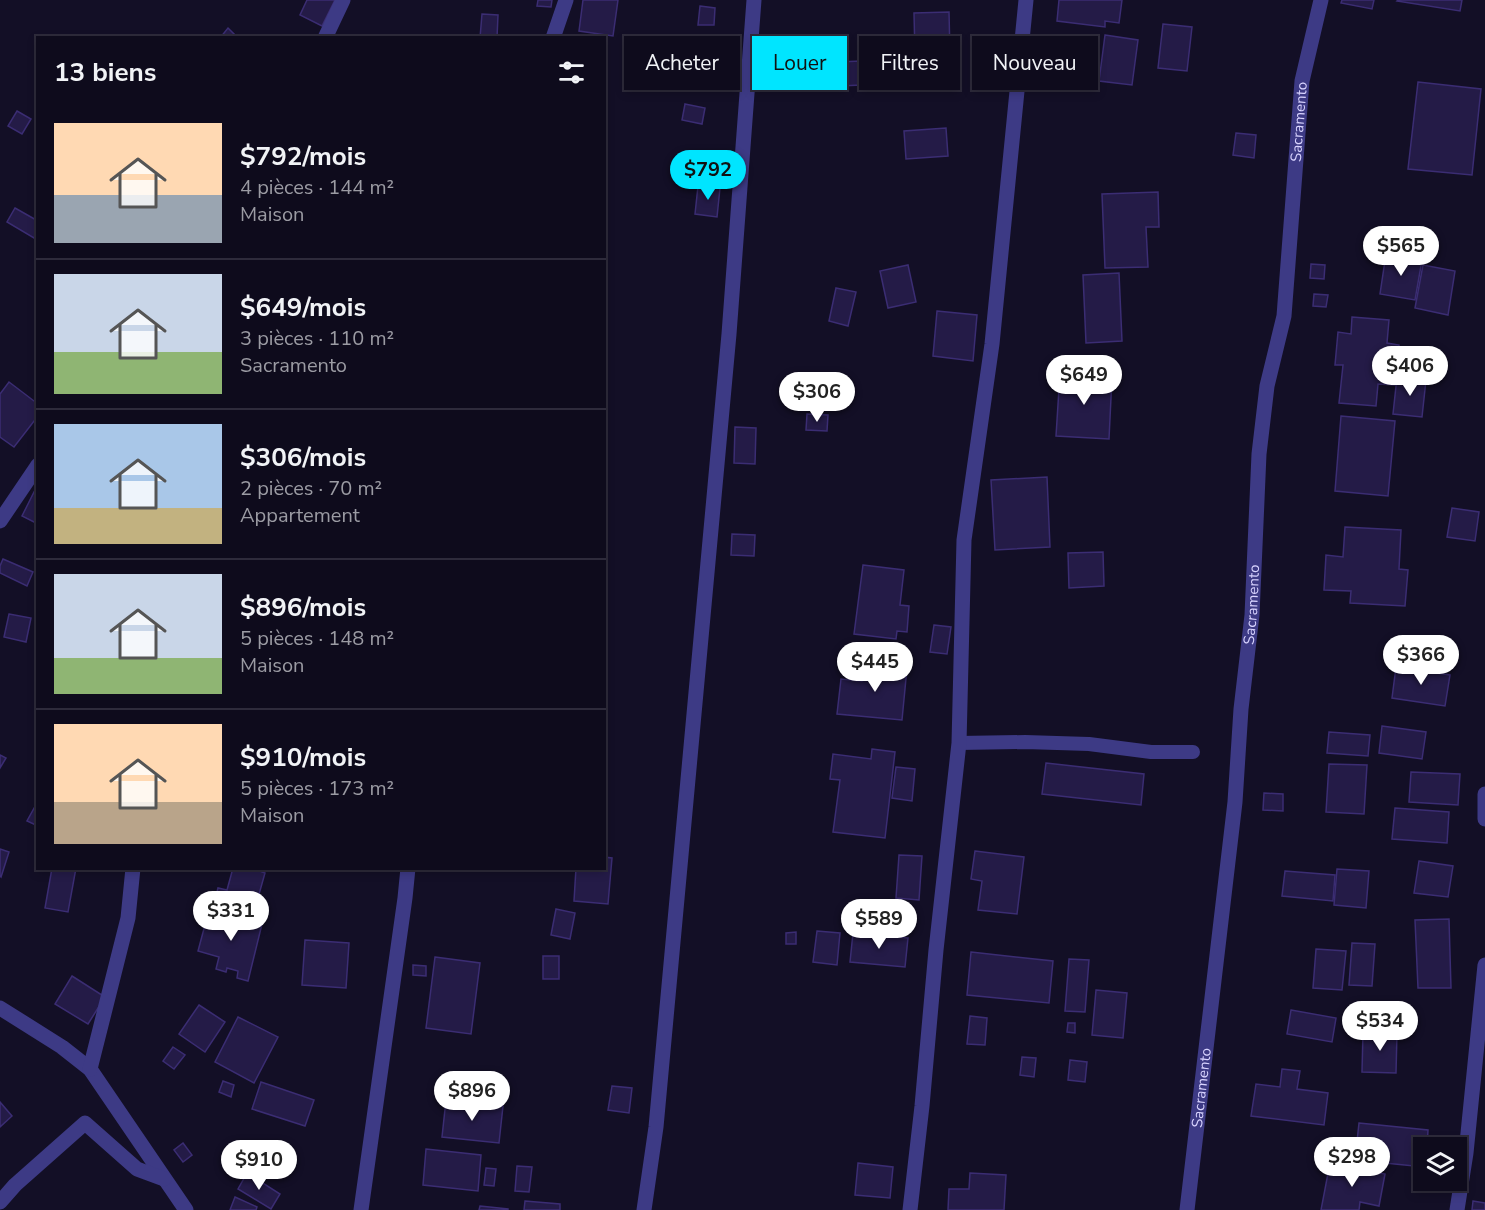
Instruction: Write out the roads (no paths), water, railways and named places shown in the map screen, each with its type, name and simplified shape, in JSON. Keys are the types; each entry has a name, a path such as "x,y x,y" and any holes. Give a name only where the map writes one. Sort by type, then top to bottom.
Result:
{"street":[{"path":"326,36 343,0"},
{"path":"554,36 566,0"},
{"path":"644,1210 657,1115 728,346 754,0"},
{"path":"910,1210 959,743 964,540 992,344 1026,0"},
{"name":"Sacramento","path":"1187,1210 1235,802 1241,709 1252,615 1260,443 1267,386 1284,316 1302,81 1320,0"},
{"path":"0,521 36,468"},
{"path":"1485,794 1485,819"},
{"path":"90,1069 128,918 133,870"},
{"path":"361,1210 408,870"},
{"path":"1457,1210 1466,1153 1485,965"},
{"path":"0,1008 62,1047 90,1069 186,1210"},
{"path":"0,1202 15,1185 85,1123 137,1169 164,1179"}],"lane":[{"path":"959,743 1089,744 1151,752 1193,752"}]}
